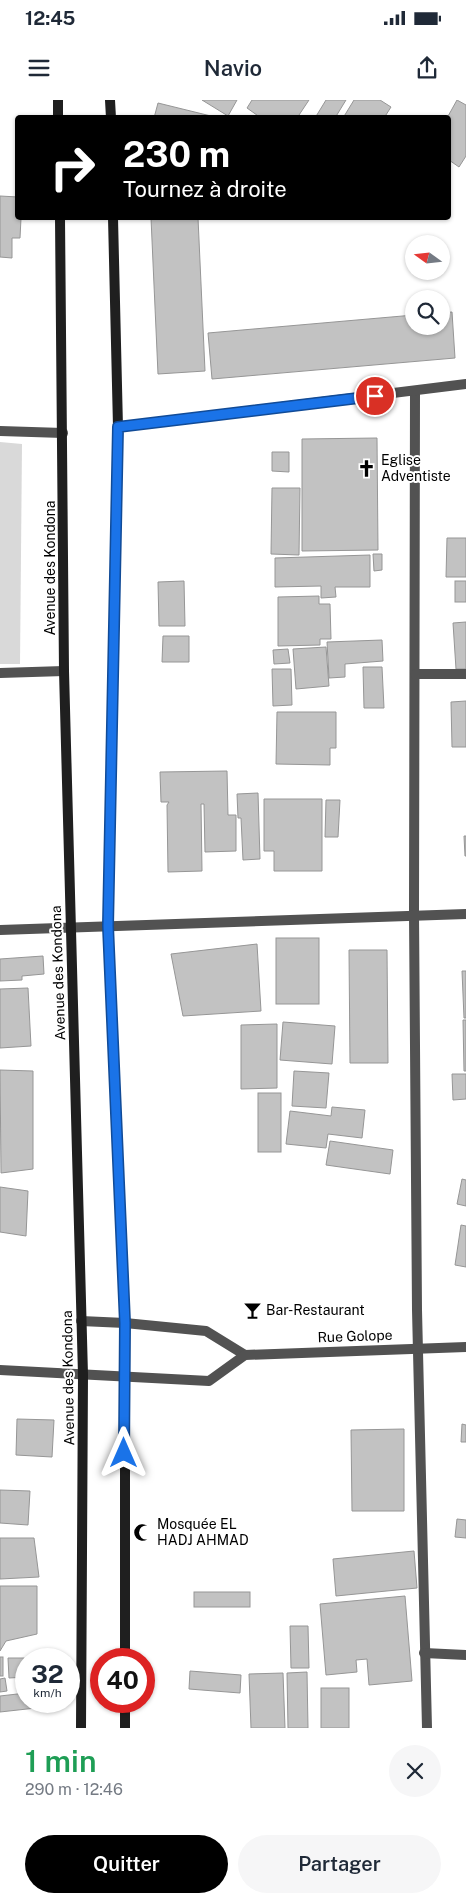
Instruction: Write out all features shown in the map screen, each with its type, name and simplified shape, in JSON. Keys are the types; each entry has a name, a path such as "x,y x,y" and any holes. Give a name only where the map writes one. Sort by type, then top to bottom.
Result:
{"street":[{"path":"58,100 58,115"},
{"path":"110,100 111,115"},
{"name":"Avenue des Kondona","path":"60,220 64,671 83,1375 81,1728"},
{"path":"113,220 118,427 108,926 125,1323 125,1648"},
{"path":"118,427 415,392 466,384"},
{"path":"415,392 414,914 416,1300 419,1347 424,1653 428,1728"},
{"path":"0,431 63,433"},
{"path":"0,673 64,671"},
{"path":"415,674 466,674"},
{"path":"0,930 414,914 466,914"},
{"path":"0,1370 209,1381 245,1355 206,1331 82,1321"},
{"name":"Rue Golope","path":"245,1355 466,1346"},
{"path":"424,1653 466,1656"},
{"path":"125,1713 125,1728"}],"shaded area":[{"path":"0,442 22,444 20,664 0,664"}],"building":[{"path":"202,100 237,100 229,115"},
{"path":"252,100 309,100 299,115 257,115 247,108"},
{"path":"326,100 346,100 337,115 317,115"},
{"path":"354,100 380,100 391,107 386,115 345,115"},
{"path":"457,100 466,105 466,156 459,167 451,161 451,115 449,115"},
{"path":"158,103 207,115 155,115"},
{"path":"0,196 15,197 15,220 21,220 20,238 12,238 12,258 0,257"},
{"path":"151,220 198,220 205,371 158,374"},
{"path":"450,312 452,312 455,358 212,379 208,333 405,316 405,335 450,335"},
{"path":"377,438 378,550 302,551 302,439"},
{"path":"272,452 289,452 289,472 272,471"},
{"path":"272,488 300,488 299,555 271,554"},
{"path":"447,538 466,538 466,577 446,577"},
{"path":"373,554 382,554 382,570 374,571"},
{"path":"370,555 370,587 335,587 336,597 321,598 321,586 275,587 275,558"},
{"path":"184,581 185,626 159,626 158,582"},
{"path":"455,581 466,581 466,602 455,602"},
{"path":"319,596 319,604 330,604 331,639 320,639 320,645 278,646 278,597"},
{"path":"466,622 466,669 456,669 453,623"},
{"path":"163,636 189,636 189,662 162,662"},
{"path":"382,640 383,661 345,664 345,677 329,678 327,642"},
{"path":"326,647 329,686 296,689 293,649"},
{"path":"288,649 290,663 274,664 273,650"},
{"path":"363,667 382,667 384,708 364,708"},
{"path":"272,669 291,669 292,705 273,706"},
{"path":"466,701 466,747 452,747 451,702"},
{"path":"277,712 336,712 336,748 330,748 330,765 276,764"},
{"path":"227,771 228,815 236,815 236,851 205,852 204,804 201,804 202,871 168,872 167,805 169,802 161,802 160,772"},
{"path":"258,793 260,859 243,860 241,818 238,818 237,794"},
{"path":"264,799 322,799 322,871 274,871 274,851 264,851"},
{"path":"326,800 340,800 338,837 325,837"},
{"path":"464,836 466,836 466,856 465,856"},
{"path":"276,938 319,938 319,1004 276,1004"},
{"path":"257,944 261,1011 183,1016 171,954"},
{"path":"349,950 387,950 388,1063 350,1063"},
{"path":"43,956 44,974 22,976 22,980 0,981 0,959"},
{"path":"462,971 466,971 466,1018 464,1018"},
{"path":"28,988 31,1046 0,1048 0,989"},
{"path":"463,1020 466,1020 466,1071 464,1071"},
{"path":"283,1022 335,1026 332,1064 280,1060"},
{"path":"277,1024 277,1088 241,1089 241,1025"},
{"path":"0,1070 33,1071 33,1169 1,1173"},
{"path":"294,1071 329,1073 326,1108 292,1106"},
{"path":"452,1074 466,1074 466,1099 453,1100"},
{"path":"258,1093 281,1093 281,1152 258,1152"},
{"path":"332,1107 365,1110 362,1138 328,1134 326,1148 286,1144 290,1111 331,1116"},
{"path":"330,1141 393,1150 390,1174 326,1165"},
{"path":"462,1179 466,1180 466,1206 457,1204"},
{"path":"0,1187 28,1191 26,1236 0,1232"},
{"path":"461,1225 466,1226 466,1267 455,1265"},
{"path":"17,1419 54,1420 52,1457 16,1455"},
{"path":"462,1424 466,1425 466,1442 461,1442"},
{"path":"404,1429 404,1511 352,1511 351,1430"},
{"path":"0,1490 30,1491 28,1525 0,1523"},
{"path":"457,1519 466,1520 466,1538 455,1537"},
{"path":"0,1538 34,1538 39,1577 0,1579"},
{"path":"414,1551 417,1588 336,1596 333,1559"},
{"path":"0,1586 37,1586 37,1634 6,1641 0,1651"},
{"path":"194,1592 250,1592 250,1607 194,1607"},
{"path":"405,1596 412,1681 369,1685 367,1659 356,1660 357,1672 326,1675 320,1604"},
{"path":"290,1626 308,1626 309,1668 291,1668"},
{"path":"0,1657 3,1657 3,1676 0,1676"},
{"path":"8,1658 15,1658 15,1678 9,1678"},
{"path":"190,1671 241,1675 240,1693 189,1689"},
{"path":"307,1672 308,1728 288,1728 287,1673"},
{"path":"283,1673 285,1728 251,1728 249,1674"},
{"path":"5,1678 7,1691 0,1692 0,1679"},
{"path":"321,1688 349,1688 349,1728 321,1728"},
{"path":"15,1694 15,1710 0,1712 0,1696"}],"place":[{"name":"Eglise Adventiste","path":"367,468"},
{"name":"Bar-Restaurant","path":"252,1310"},
{"name":"Mosquée EL HADJ AHMAD","path":"143,1532"}],"route":[{"path":"124,1453 125,1323 108,926 118,427 375,396"}]}
